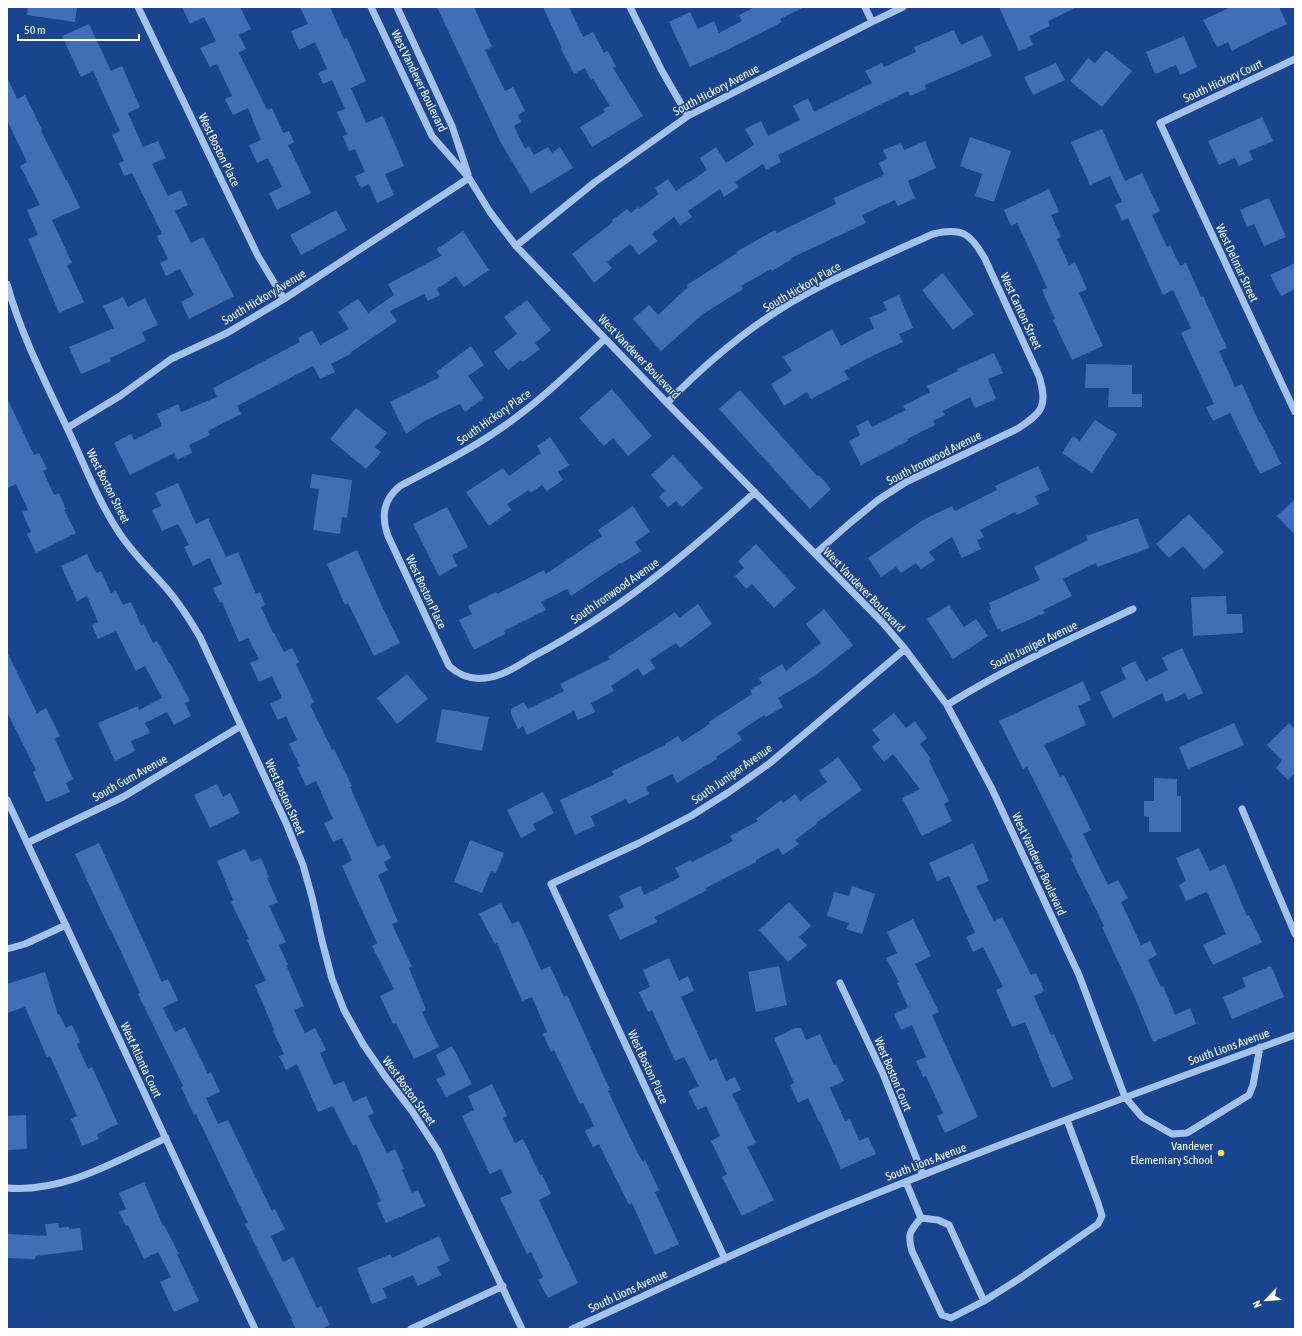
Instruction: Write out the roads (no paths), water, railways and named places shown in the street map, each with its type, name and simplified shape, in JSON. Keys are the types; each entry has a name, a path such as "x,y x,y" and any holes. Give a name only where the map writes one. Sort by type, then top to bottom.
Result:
{"street":[{"name":"West Boston Place","path":"138,7 258,256 284,299"},
{"name":"West Vandever Boulevard","path":"371,7 432,136 469,178 490,212 516,246 667,403 882,622 905,649 947,706 992,789 1079,975 1126,1097 1142,1117 1172,1134 1187,1133 1249,1095 1253,1085 1260,1047"},
{"name":"West Vandever Boulevard","path":"397,7 452,126 469,178"},
{"path":"630,7 662,71 688,116"},
{"path":"865,7 872,22"},
{"name":"South Hickory Avenue","path":"516,246 595,182 688,116 903,7"},
{"name":"South Hickory Court","path":"1160,123 1295,59"},
{"name":"West Delmar Street","path":"1160,123 1295,412"},
{"name":"South Hickory Avenue","path":"67,428 120,396 171,360 227,333 284,299 469,178"},
{"name":"South Hickory Place","path":"667,403 716,358 752,329 781,309 818,287 933,234 945,231 957,231 968,235"},
{"name":"West Canton Street","path":"968,235 976,243 986,259 1039,376 1044,391 1044,400"},
{"name":"West Boston Street","path":"7,284 12,302 27,340 104,507 120,534 138,558 168,590 185,612 200,637 286,823 303,865 332,979 344,1010 363,1044 412,1111 438,1151 522,1329"},
{"name":"South Hickory Place","path":"387,501 392,492 400,486 453,458 522,413 559,383 605,339"},
{"name":"South Ironwood Avenue","path":"815,554 867,509 906,482 1017,429 1028,422 1039,412 1044,400"},
{"name":"South Ironwood Avenue","path":"472,678 484,679 498,676 556,645 591,624 669,567 710,534 755,492"},
{"name":"West Boston Place","path":"387,501 384,512 385,526 388,536 444,656 449,666 456,673 472,678"},
{"name":"South Juniper Avenue","path":"947,706 973,689 1020,663 1133,610"},
{"name":"South Juniper Avenue","path":"551,884 639,843 691,816 729,792 770,763 905,649"},
{"name":"South Gum Avenue","path":"27,843 123,797 240,726"},
{"name":"West Atlanta Court","path":"7,800 255,1329"},
{"path":"1242,809 1295,934"},
{"name":"West Boston Place","path":"551,884 725,1259"},
{"path":"7,949 25,944 66,925"},
{"name":"West Boston Court","path":"840,983 883,1074 923,1175"},
{"name":"South Lions Avenue","path":"572,1329 824,1215 923,1175 1126,1097 1295,1035"},
{"path":"921,1218 910,1230 909,1240 912,1251 942,1315 950,1318 984,1301 1022,1277 1098,1224 1102,1216 1067,1120"},
{"path":"7,1188 47,1187 91,1174 166,1138"},
{"path":"906,1182 921,1218"},
{"path":"921,1218 938,1220 949,1225 984,1301"},
{"path":"411,1329 502,1286"}],"place":[{"name":"Vandever Elementary School","path":"1221,1153"}]}
